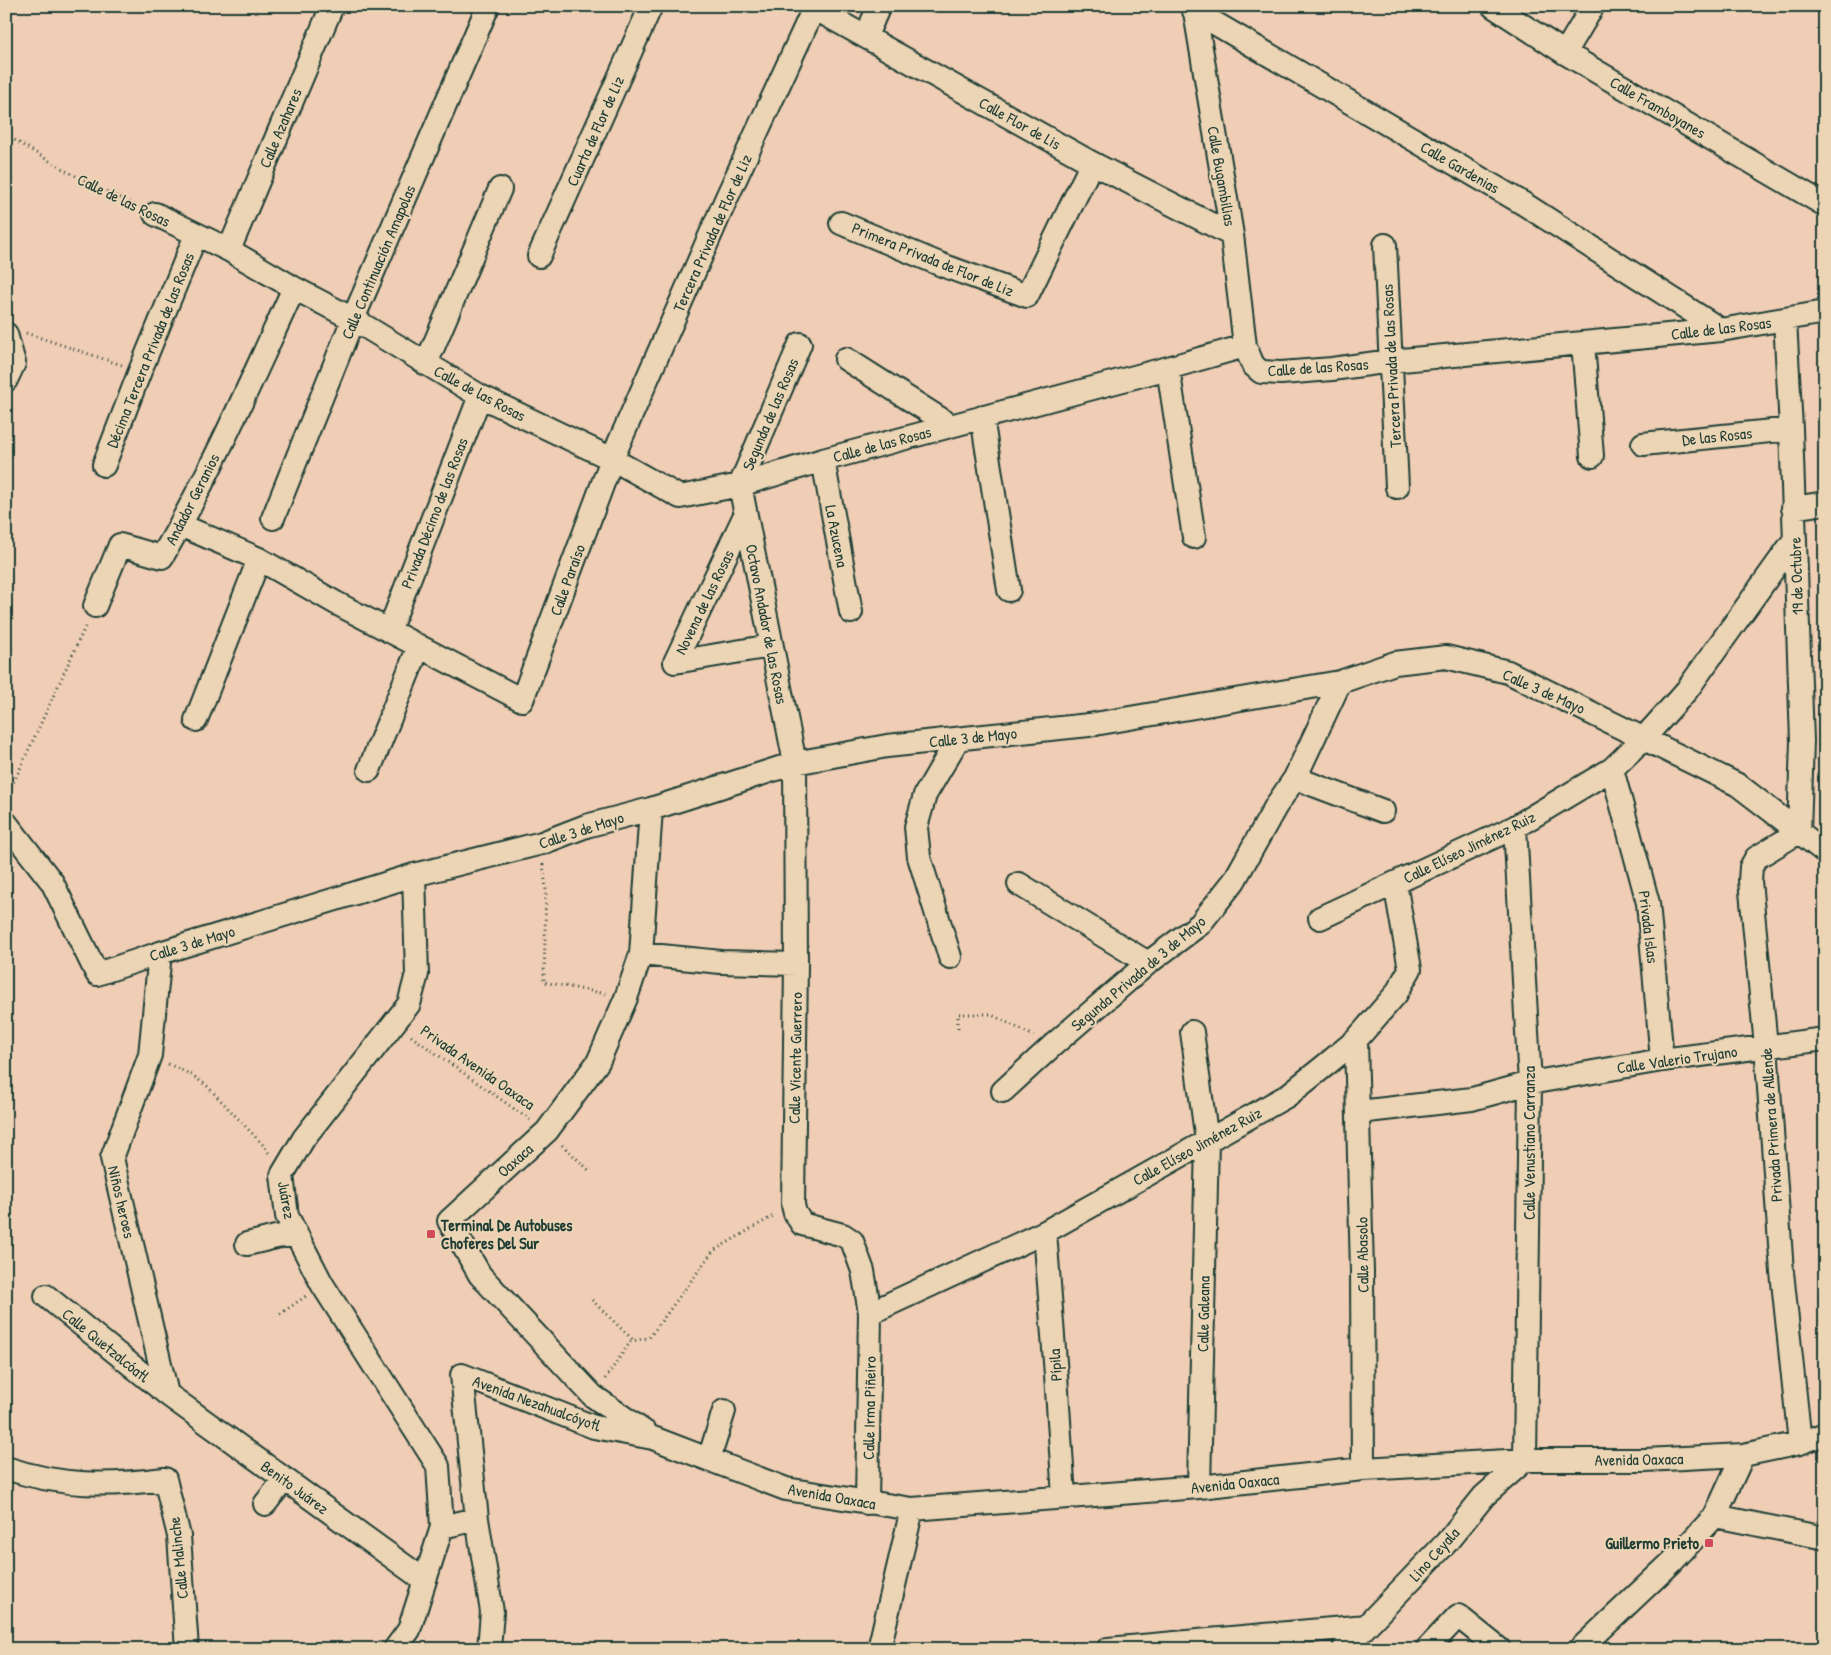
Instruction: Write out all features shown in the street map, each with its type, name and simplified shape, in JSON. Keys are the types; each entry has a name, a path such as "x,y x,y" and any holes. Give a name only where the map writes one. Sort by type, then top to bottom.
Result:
{"street":[{"name":"Calle Azahares","path":"229,250 332,6"},
{"name":"Calle Continuación Amapolas","path":"273,518 353,319 488,6"},
{"name":"Cuarta de Flor de Liz","path":"539,256 651,6"},
{"path":"866,36 879,6"},
{"name":"Calle Framboyanes","path":"1493,6 1565,53 1825,206"},
{"path":"1565,53 1593,6"},
{"name":"Calle Flor de Lis","path":"812,7 1092,163 1232,235"},
{"name":"Tercera Privada de Flor de Liz","path":"612,459 812,7"},
{"name":"Calle Bugambilias","path":"1194,9 1232,235 1245,346"},
{"name":"Calle Gardenias","path":"1194,9 1524,204 1721,330"},
{"name":"Primera Privada de Flor de Liz","path":"842,223 942,265 1026,296 1092,163"},
{"path":"426,364 500,189"},
{"name":"Calle de las Rosas","path":"155,214 229,250 294,288 353,319 480,396 612,459 680,497 740,485 950,425 1245,346 1253,365 1262,372 1281,373 1721,330 1825,312"},
{"name":"Décima Tercera Privada de las Rosas","path":"104,465 196,235"},
{"name":"Tercera Privada de las Rosas","path":"1385,244 1397,487"},
{"name":"Andador Geranios","path":"95,606 120,545 162,557 237,411 294,288"},
{"name":"19 de Octubre","path":"1785,320 1791,429 1802,741 1799,832"},
{"path":"6,380 14,363 15,333"},
{"path":"1583,343 1592,456"},
{"name":"Segunda de las Rosas","path":"740,485 800,344"},
{"path":"846,359 950,425"},
{"path":"1168,368 1194,537"},
{"name":"Privada Décimo de las Rosas","path":"389,631 480,396"},
{"path":"982,417 1009,590"},
{"name":"De las Rosas","path":"1643,444 1791,429"},
{"name":"Calle Paraíso","path":"419,646 522,700 612,459"},
{"name":"La Azucena","path":"823,460 851,612"},
{"name":"Octavo Andador de las Rosas","path":"740,485 795,763"},
{"path":"1793,508 1825,503"},
{"name":"Novena de las Rosas","path":"745,515 675,662 771,646"},
{"path":"180,525 259,559 419,646 369,770"},
{"name":"Calle Elíseo Jiménez Ruiz","path":"870,1312 1045,1232 1287,1096 1356,1040 1396,994 1410,969 1395,883 1515,827 1612,768 1644,738 1687,690 1795,539"},
{"path":"196,720 259,559"},
{"name":"Calle 3 de Mayo","path":"6,823 52,882 97,974 160,952 414,875 542,843 586,826 651,809 795,763 887,746 1089,725 1340,682 1395,663 1446,657 1508,672 1738,785 1825,852"},
{"name":"Segunda Privada de 3 de Mayo","path":"1003,1091 1148,963 1200,924 1234,881 1276,806 1295,778 1340,682"},
{"path":"950,957 919,857 916,827 925,795 958,740"},
{"name":"Calle Vicente Guerrero","path":"793,1205 796,964 795,763"},
{"name":"Privada Islas","path":"1612,768 1648,903 1662,1060"},
{"path":"1295,778 1383,812"},
{"name":"Oaxaca","path":"651,809 641,954 626,998 598,1062 547,1131 449,1221 480,1275 593,1396 653,1438"},
{"name":"Calle Venustiano Carranza","path":"1515,827 1530,1083 1524,1460"},
{"name":"Privada Primera de Allende","path":"1799,832 1756,858 1751,867 1750,881 1766,1046 1782,1272 1800,1443"},
{"name":"Juárez","path":"414,875 417,974 409,1004 304,1138 282,1175 287,1216 322,1284 438,1466 442,1527"},
{"path":"1320,918 1395,883"},
{"path":"1019,884 1148,963"},
{"name":"Niños heroes","path":"160,952 150,1055 112,1158 167,1394"},
{"path":"641,954 721,962 796,964"},
{"name":"Calle Galeana","path":"1192,1032 1207,1141 1199,1487"},
{"name":"Calle Valerio Trujano","path":"1358,1112 1472,1099 1530,1083 1662,1060 1825,1039"},
{"name":"Calle Abasolo","path":"1356,1040 1362,1272 1363,1469"},
{"path":"793,1205 802,1224 843,1235 852,1241 863,1271 870,1312"},
{"name":"Pípila","path":"1045,1232 1064,1497"},
{"path":"247,1244 296,1234"},
{"name":"Calle Quetzalcóatl","path":"46,1296 167,1394"},
{"name":"Calle Irma Piñeiro","path":"868,1503 870,1312"},
{"name":"Avenida Nezahualcóyotl","path":"476,1519 462,1376 594,1427 653,1438"},
{"name":"Benito Juárez","path":"167,1394 424,1580"},
{"path":"709,1459 724,1412"},
{"name":"Avenida Oaxaca","path":"653,1438 786,1488 912,1509 1199,1487 1363,1469 1524,1460 1645,1460 1744,1455 1800,1443 1825,1434"},
{"path":"1580,1649 1674,1561 1715,1516 1744,1455"},
{"name":"Lino Ceyala","path":"1344,1649 1446,1543 1484,1496 1524,1460"},
{"name":"Calle Malinche","path":"6,1468 34,1477 71,1483 121,1484 166,1479 179,1536 187,1649"},
{"path":"266,1504 284,1480"},
{"path":"879,1649 912,1509"},
{"path":"1715,1516 1825,1538"},
{"path":"395,1649 409,1630 442,1527 476,1519 492,1612 489,1649"},
{"path":"1427,1649 1458,1616 1499,1649"},
{"path":"1108,1649 1366,1626"}],"path":[{"name":"Calle de las Rosas","path":"6,135 83,180 125,202 155,214"},
{"path":"15,333 140,371"},
{"path":"6,795 13,784 95,606"},
{"path":"542,843 546,888 544,982 626,998"},
{"path":"958,1028 958,1014 990,1014 1052,1046"},
{"name":"Privada Avenida Oaxaca","path":"394,1024 547,1131 591,1172"},
{"path":"150,1055 192,1075 207,1086 265,1147 282,1175"},
{"path":"593,1396 631,1341 649,1338 713,1251 793,1205"},
{"path":"280,1314 322,1284"},
{"path":"592,1300 634,1341"}],"place":[{"name":"Terminal De Autobuses Choferes Del Sur","path":"431,1234"},
{"name":"Guillermo Prieto","path":"1709,1543"}]}
